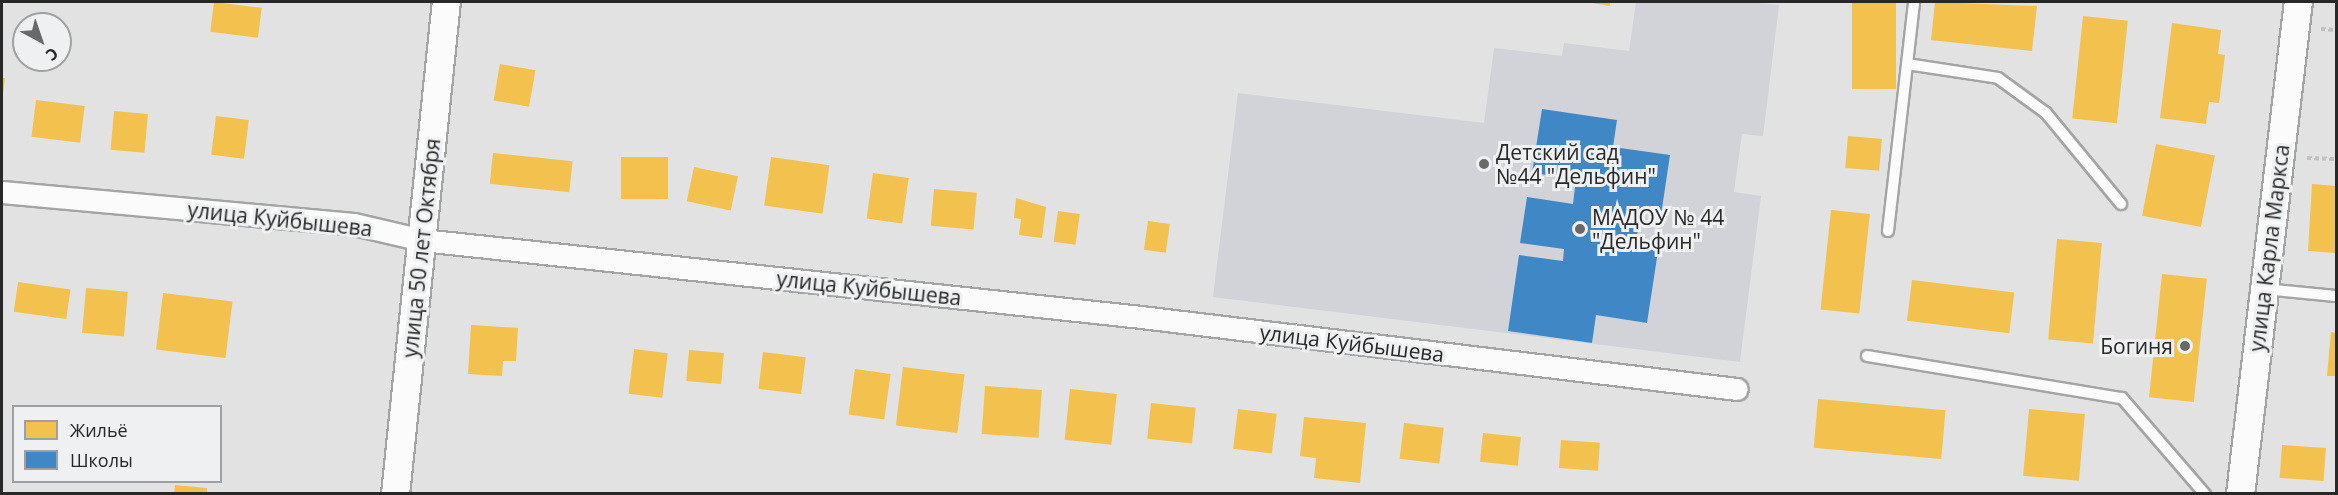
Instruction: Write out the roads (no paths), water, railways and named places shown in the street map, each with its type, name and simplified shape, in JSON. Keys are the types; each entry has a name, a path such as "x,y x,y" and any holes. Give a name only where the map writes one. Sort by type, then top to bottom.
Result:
{"street":[{"name":"улица 50 лет Октября","path":"395,494 446,2"},
{"name":"улица Карла Маркса","path":"2240,494 2298,2"},
{"name":"улица Куйбышева","path":"2,192 354,224 422,240 1141,317 1737,389"}],"lane":[{"path":"1888,231 1914,2"},
{"path":"1907,64 1998,78 2046,113 2121,204"},
{"path":"2264,289 2337,296"},
{"path":"1867,356 2122,398 2205,494"}],"place":[{"name":"Детский сад №44 \"Дельфин\"","path":"1484,164"},
{"name":"МАДОУ № 44 \"Дельфин\"","path":"1580,229"},
{"name":"Богиня","path":"2185,346"}]}
